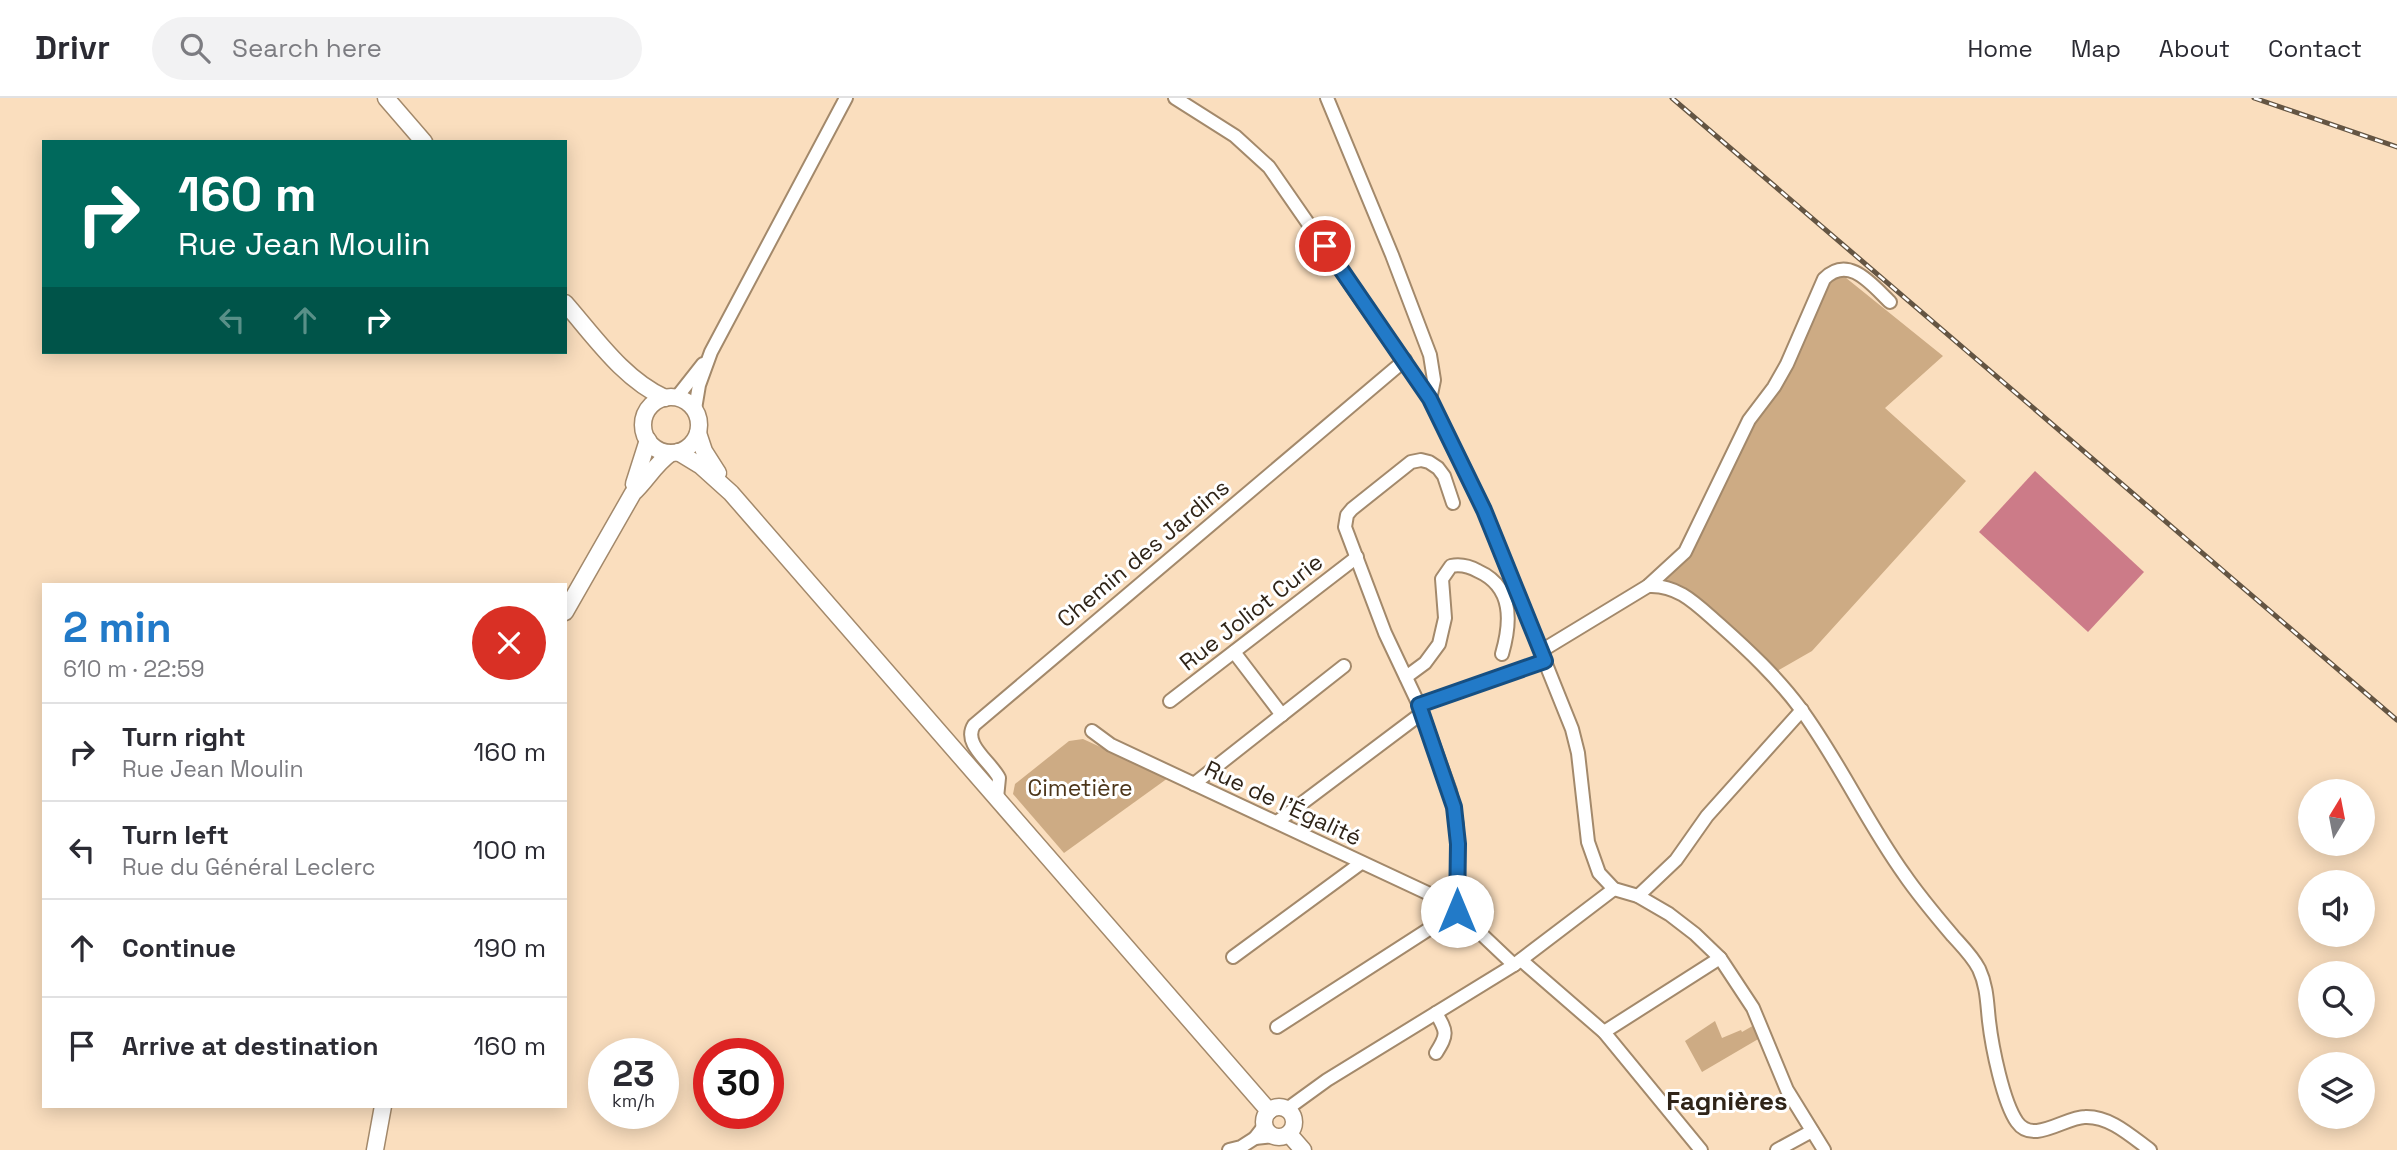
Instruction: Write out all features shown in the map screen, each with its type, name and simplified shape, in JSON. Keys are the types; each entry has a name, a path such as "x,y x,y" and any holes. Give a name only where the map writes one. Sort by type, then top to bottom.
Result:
{"main road":[{"path":"386,98 422,140"},
{"path":"567,305 618,363 648,389 690,404 695,409 698,433 687,448 675,452 654,467 633,493"},
{"path":"618,363 639,400 644,416 644,433 654,447 675,452 701,466 731,493 997,798 1270,1129 1303,1150"},
{"path":"644,416 652,404 671,397"},
{"path":"698,433 710,461 731,493"},
{"path":"567,608 633,493 648,440"},
{"path":"1282,1107 1287,1109 1294,1122 1270,1129 1282,1107"},
{"path":"375,1150 383,1108"}],"street":[{"path":"695,409 699,385 711,352 846,98"},
{"path":"1175,98 1235,136 1269,167 1430,399 1484,510 1576,739 1590,853 1599,873 1614,889 1656,905 1683,924 1720,958 1753,1008 1780,1077 1824,1150"},
{"path":"1327,98 1430,355 1434,380 1430,399"},
{"path":"1277,822 1420,709 1543,656 1648,586 1674,564 1690,543 1749,420 1774,387 1787,364 1824,279 1832,272 1852,271 1859,274 1891,302"},
{"path":"671,397 711,352"},
{"name":"Chemin des Jardins","path":"997,798 999,778 971,739 974,725 1405,360"},
{"path":"1277,1027 1457,911 1458,844 1454,807 1420,709 1385,633 1345,527 1347,515 1411,462 1429,462 1438,468 1444,476 1453,503"},
{"name":"Rue Joliot Curie","path":"1170,701 1357,557"},
{"path":"1406,677 1425,663 1439,644 1445,618 1442,579 1451,566 1462,565 1477,570 1493,580 1502,591 1509,618 1502,654"},
{"path":"1648,586 1666,586 1681,593 1754,655 1802,710 1904,874 1979,969 1986,991 1994,1049 2017,1123 2025,1130 2035,1132 2076,1118 2095,1118 2119,1128 2150,1150"},
{"path":"1234,652 1282,715"},
{"path":"1194,784 1344,666"},
{"path":"1638,896 1676,860 1707,816 1802,710"},
{"name":"Rue de l'Égalité","path":"1092,731 1111,745 1436,897 1457,911 1604,1032 1694,1148"},
{"path":"1233,957 1361,863"},
{"path":"1287,1109 1327,1080 1517,963 1614,889"},
{"path":"1604,1032 1720,958"},
{"path":"1436,1013 1446,1034 1436,1053"},
{"path":"1228,1150 1241,1147 1270,1129"},
{"path":"1777,1150 1812,1130"}],"green space":[{"path":"1830,265 1943,356 1885,408 1966,481 1812,651 1777,671 1661,585 1803,325"},
{"name":"Cimetière","path":"1083,739 1168,778 1064,853 1013,794 1015,784 1069,741"},
{"path":"1715,1021 1722,1038 1756,1024 1760,1038 1702,1072 1685,1041"}],"shaded area":[{"path":"2035,471 2144,572 2088,632 1979,532"}],"railway":[{"path":"1672,98 2397,720"},
{"path":"2254,98 2397,147"}],"district":[{"name":"Fagnières","path":"1727,1101"}],"route":[{"path":"1325,246 1439,414 1484,510 1545,661 1419,705 1454,807 1458,844 1457,911"}]}
